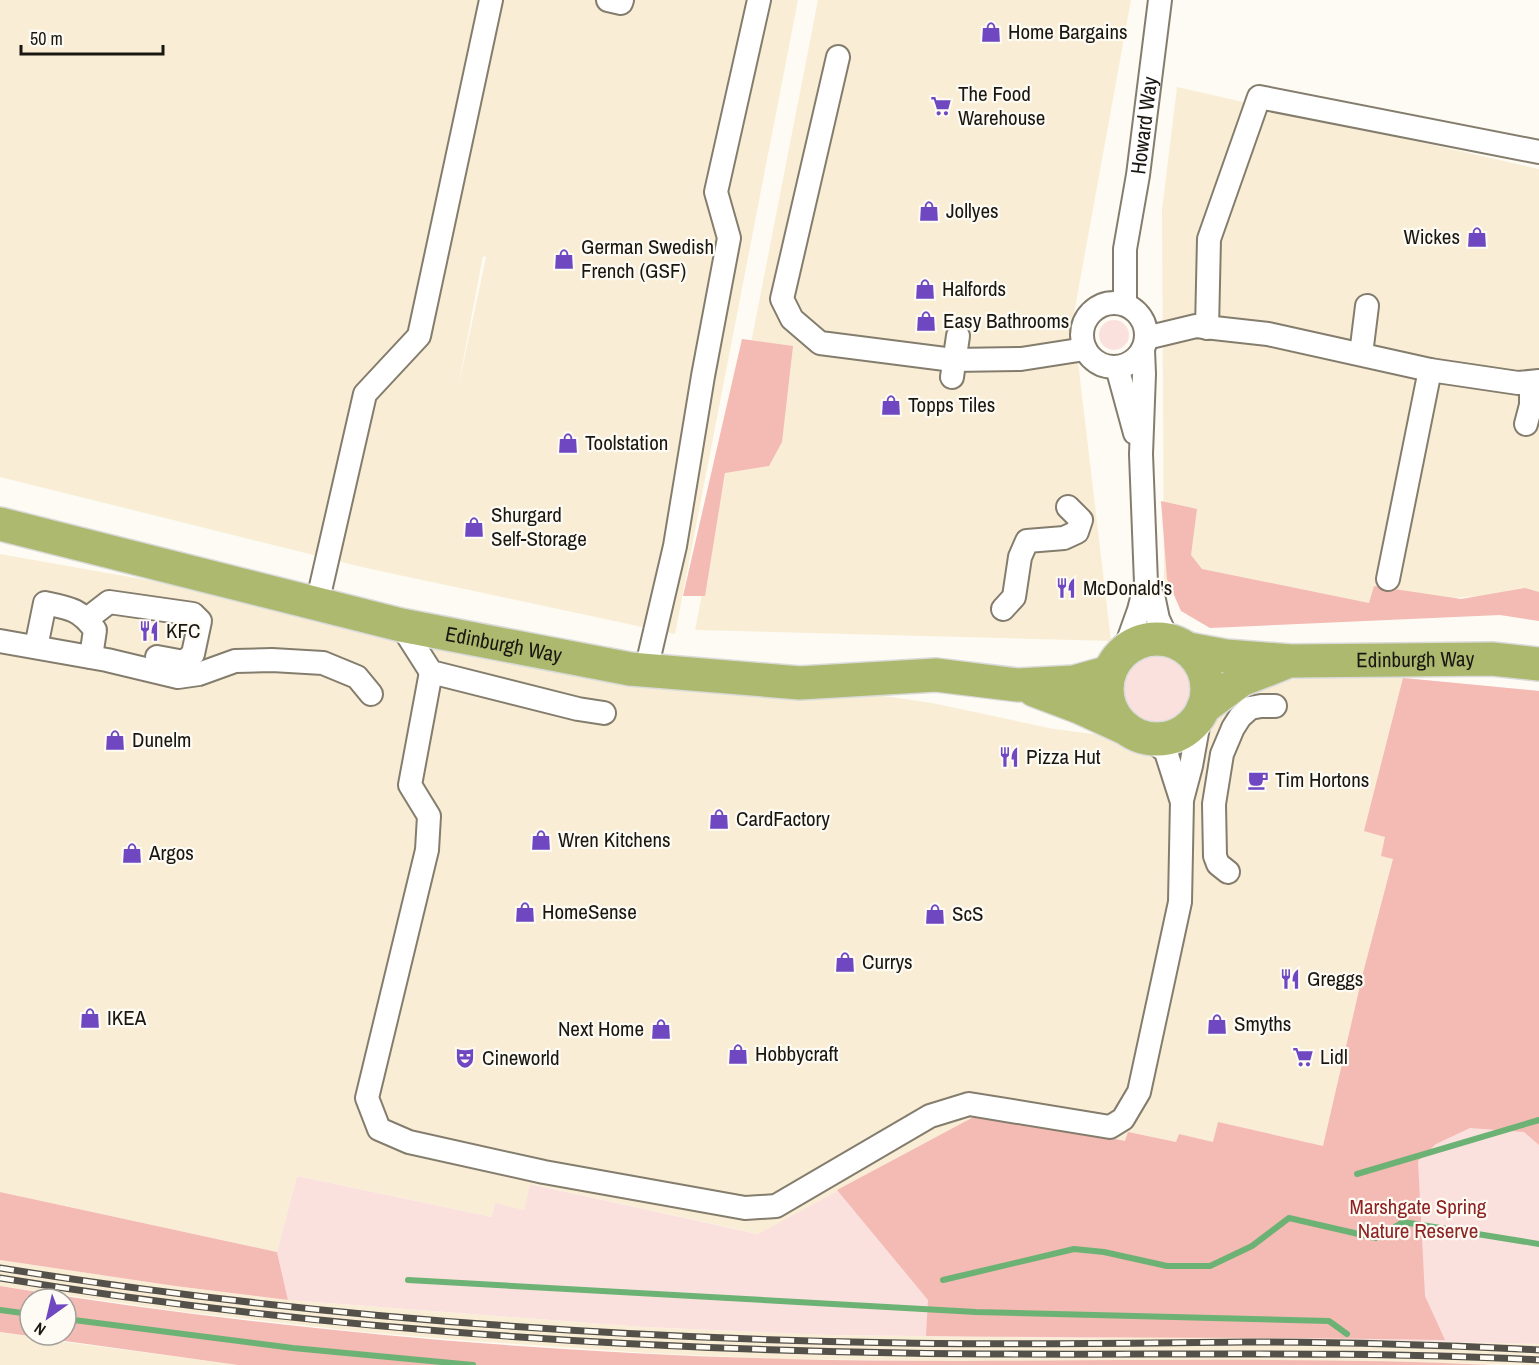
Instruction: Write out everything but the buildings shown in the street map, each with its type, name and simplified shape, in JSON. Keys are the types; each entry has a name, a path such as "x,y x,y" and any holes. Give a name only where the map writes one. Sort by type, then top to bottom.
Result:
{"highway":[{"name":"Edinburgh Way","path":"0,526 401,625 630,669 800,683 936,675 1018,684 1074,682 1117,662"},
{"path":"1159,639 1184,647 1195,656 1205,673 1207,691 1202,712 1188,728 1179,734 1163,739 1140,735 1118,720 1111,705 1107,689 1117,662 1132,646 1149,640 1159,639"},
{"name":"Edinburgh Way","path":"1184,647 1226,656 1292,661 1492,659 1539,664"},
{"name":"Edinburgh Way","path":"1202,712 1241,680 1292,661"},
{"name":"Edinburgh Way","path":"1018,684 1080,707 1140,735"}],"street":[{"path":"317,604 365,394 419,336 491,0"},
{"path":"608,0 621,3 622,0"},
{"path":"646,670 675,546 703,375 729,238 716,192 759,0"},
{"name":"Howard Way","path":"1125,304 1125,249 1138,175 1160,0"},
{"path":"838,57 782,299 792,319 820,343 953,369 1085,349"},
{"path":"1207,328 1209,239 1259,97 1539,152"},
{"name":"Howard Way","path":"1100,305 1125,249"},
{"path":"1117,662 1139,610 1146,583 1142,454 1144,344 1145,328 1134,309 1125,304 1108,302 1100,305 1085,319 1082,339 1085,349 1098,363 1107,367 1128,364 1136,358 1144,344 1196,327 1277,335 1430,370 1518,383 1535,382 1526,424"},
{"path":"1360,354 1367,306"},
{"path":"953,369 958,336"},
{"path":"1117,367 1142,454"},
{"path":"1388,579 1430,370"},
{"path":"1003,609 1014,597 1020,557 1027,541 1064,538 1077,532 1081,520 1068,507"},
{"path":"1146,583 1165,634 1184,647"},
{"path":"0,641 36,647 184,662 194,654 200,621 193,614 109,602 87,620"},
{"path":"36,647 45,603 69,608 85,616 95,630 92,651"},
{"path":"401,625 431,672 410,785 429,816 427,850 367,1098 379,1129 409,1142 544,1172 745,1208 776,1206 930,1116 969,1104 1110,1127 1123,1119 1139,1092 1180,902 1182,800 1202,712"},
{"path":"92,651 178,677 199,674 235,661 272,660 323,663 357,676 372,694"},
{"path":"431,672 578,709 604,713"},
{"path":"1228,872 1218,864 1215,856 1214,804 1222,754 1240,717 1250,708 1275,706"},
{"path":"1140,735 1166,752 1182,800"}],"shaded area":[{"path":"0,0 798,0 675,634 366,568 0,477","holes":["483,256 486,257 457,393"]},
{"path":"818,0 1131,0 1073,319 1111,641 695,630"},
{"path":"1177,87 1539,169 1539,598 1517,593 1355,606 1164,582 1162,210"},
{"path":"0,554 401,625 932,703 1054,729 1181,745 1273,676 1403,678 1365,831 1385,837 1393,859 1363,973 1323,1146 1218,1122 1213,1142 1179,1134 1176,1142 1128,1132 1126,1141 983,1112 759,1234 531,1184 524,1210 492,1217 297,1176 277,1252 0,1192"},
{"path":"0,1260 288,1300 643,1327 828,1335 1081,1338 1207,1336 1539,1344 1539,1365 1340,1361 1017,1362 782,1359 646,1353 362,1332 184,1312 78,1297 78,1287 18,1289 0,1286"},
{"path":"0,1332 18,1335 18,1347 78,1347 78,1344 238,1365 0,1365"}],"green space":[{"path":"1114,320 1120,321 1128,329 1128,341 1120,349 1114,350 1108,349 1100,341 1099,335 1100,329 1108,321"},
{"path":"742,339 793,346 782,442 769,466 725,473 705,596 683,596"},
{"path":"1161,501 1197,509 1191,555 1202,569 1369,603 1374,586 1461,599 1525,588 1539,592 1539,621 1500,615 1210,628 1181,611 1167,579"},
{"path":"1149,653 1163,653 1177,659 1187,669 1193,683 1191,704 1177,721 1163,727 1149,727 1135,721 1125,711 1119,697 1119,683 1125,669 1135,659"},
{"name":"Marshgate Spring Nature Reserve","path":"1403,678 1539,691 1539,1344 1207,1336 1081,1338 828,1335 643,1327 288,1300 277,1252 297,1176 492,1217 495,1203 524,1210 530,1184 758,1234 983,1112 1125,1141 1128,1132 1176,1142 1179,1134 1213,1142 1218,1122 1323,1146 1363,973 1393,859 1381,856 1385,837 1364,831"},
{"name":"Marshgate Spring Nature Reserve","path":"1403,678 1539,691 1539,1145 1524,1132 1470,1128 1436,1144 1418,1161 1425,1296 1445,1340 926,1336 928,1300 837,1190 983,1112 1125,1141 1128,1132 1176,1142 1179,1134 1213,1142 1218,1122 1323,1146 1363,973 1393,859 1381,856 1385,837 1364,831"},
{"path":"0,1192 277,1252 288,1300 0,1260"},
{"path":"0,1286 18,1289 18,1334 0,1332"},
{"path":"78,1298 294,1326 392,1336 688,1356 874,1361 1317,1360 1494,1365 238,1365 78,1343"}],"waterway":[{"path":"1357,1174 1539,1120"},
{"path":"943,1280 1074,1249 1104,1252 1167,1266 1210,1266 1252,1246 1289,1218 1376,1238 1403,1222 1539,1244"},
{"path":"408,1280 976,1312 1329,1321 1347,1334"},
{"path":"0,1310 18,1312"},
{"path":"78,1321 293,1348 473,1365"}],"railway":[{"path":"0,1268 112,1285 337,1312 563,1330 676,1336 946,1344 1244,1342 1429,1345 1539,1350"},
{"path":"0,1278 224,1310 337,1322 563,1340 903,1353 1300,1354 1539,1360"}],"place":[{"name":"Home Bargains","path":"991,32"},
{"name":"The Food Warehouse","path":"941,106"},
{"name":"Jollyes","path":"929,211"},
{"name":"Wickes","path":"1477,237"},
{"name":"German Swedish French (GSF)","path":"564,259"},
{"name":"Halfords","path":"925,289"},
{"name":"Easy Bathrooms","path":"926,321"},
{"name":"Topps Tiles","path":"891,405"},
{"name":"Toolstation","path":"568,443"},
{"name":"Shurgard Self-Storage","path":"474,527"},
{"name":"McDonald's","path":"1066,588"},
{"name":"KFC","path":"149,631"},
{"name":"Dunelm","path":"115,740"},
{"name":"Pizza Hut","path":"1009,757"},
{"name":"Tim Hortons","path":"1258,780"},
{"name":"CardFactory","path":"719,819"},
{"name":"Wren Kitchens","path":"541,840"},
{"name":"Argos","path":"132,853"},
{"name":"HomeSense","path":"525,912"},
{"name":"ScS","path":"935,914"},
{"name":"Currys","path":"845,962"},
{"name":"Greggs","path":"1290,979"},
{"name":"IKEA","path":"90,1018"},
{"name":"Smyths","path":"1217,1024"},
{"name":"Next Home","path":"661,1029"},
{"name":"Hobbycraft","path":"738,1054"},
{"name":"Lidl","path":"1303,1057"},
{"name":"Cineworld","path":"465,1058"}]}
